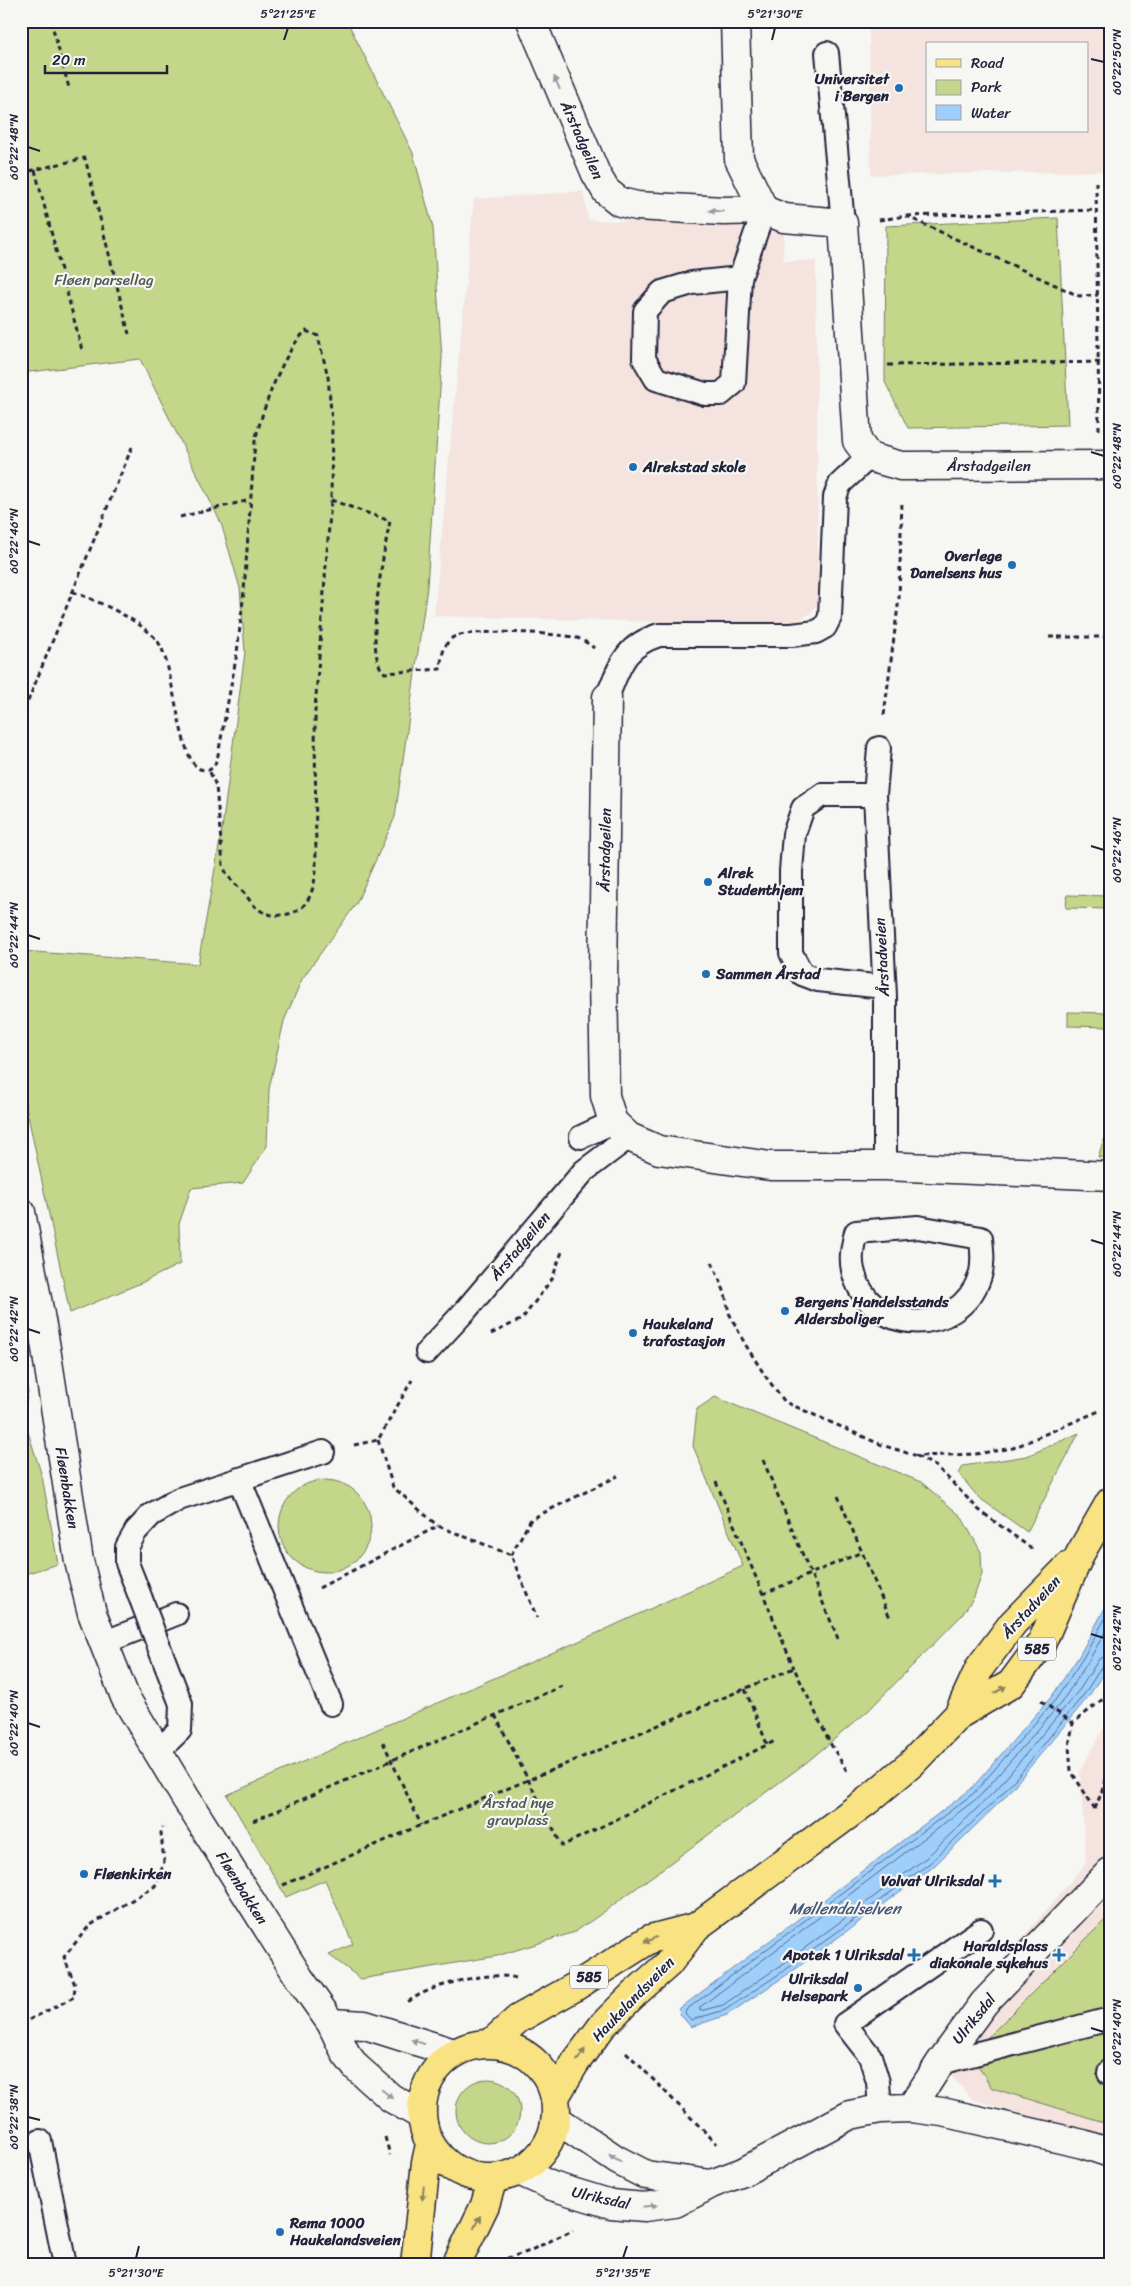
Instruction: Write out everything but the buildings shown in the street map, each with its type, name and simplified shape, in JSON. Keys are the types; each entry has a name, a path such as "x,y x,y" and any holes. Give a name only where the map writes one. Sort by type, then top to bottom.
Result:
{"main road":[{"name":"Årstadveien","path":"867,1801 911,1764 958,1716 1011,1684 1042,1642 1080,1554 1110,1502"},
{"name":"Haukelandsveien","path":"555,2108 575,2063 603,2025 668,1964 696,1927 867,1801"},
{"name":"Haukelandsveien","path":"490,2044 518,2019 573,1988 650,1939 696,1927"},
{"name":"585","path":"490,2044 512,2048 534,2061 547,2075 555,2108 550,2140 537,2158 520,2171 507,2177 474,2177 457,2171 439,2159 430,2145 424,2130 421,2114 423,2096 429,2079 440,2064 454,2053 472,2046 490,2044"},
{"name":"585","path":"415,2265 426,2162 430,2145"},
{"path":"456,2265 486,2205 493,2178"}],"street":[{"name":"Årstadgeilen","path":"531,21 596,174 606,191 620,202 637,206 723,211 764,210 784,218 843,223"},
{"path":"735,21 739,159 764,210"},
{"path":"843,223 857,441 869,457"},
{"name":"Årstadgeilen","path":"869,457 901,466 1104,465"},
{"name":"Årstadgeilen","path":"612,686 603,976 605,1096 621,1130"},
{"path":"621,1130 659,1150 770,1166 884,1166 1110,1176"},
{"name":"Fløenbakken","path":"21,1212 46,1351 79,1561 92,1613 125,1697 289,1962 330,2023 346,2054 356,2067 391,2098 421,2114"},
{"name":"Ulriksdal","path":"911,2108 940,2062 984,2003 1110,1872"},
{"path":"330,2023 365,2025 454,2053"},
{"name":"Ulriksdal","path":"555,2108 617,2160 646,2175 711,2184"},
{"name":"Ulriksdal","path":"520,2171 552,2186 600,2200 644,2207 675,2203 711,2184 743,2172 850,2115 880,2109 911,2108 942,2112 1083,2144 1110,2153"}],"lane":[{"path":"827,53 843,223"},
{"path":"740,278 692,283 662,292 645,311 644,359 656,379 705,394 721,394 734,383 740,278 764,210"},
{"name":"Årstadgeilen","path":"612,686 630,649 645,639 660,635 792,636 816,632 826,626 830,617 835,497 840,484 869,457"},
{"name":"Årstadveien","path":"879,748 875,795 884,986 884,1166"},
{"path":"875,795 822,795 803,808 794,834 791,871 791,953 802,974 818,980 884,986"},
{"path":"581,1136 621,1130"},
{"name":"Årstadgeilen","path":"427,1352 621,1130"},
{"path":"918,1227 981,1238 983,1257 980,1274 974,1290 963,1304 948,1314 932,1321 914,1322 897,1319 881,1311 868,1300 858,1285 852,1260 856,1232 918,1227"},
{"path":"158,1751 180,1730 181,1704 127,1563 127,1547 136,1530 151,1514 179,1499 323,1452"},
{"path":"239,1479 331,1704"},
{"path":"103,1643 176,1614"},
{"path":"880,2109 878,2082 870,2056 845,2024 981,1930"},
{"path":"940,2062 1110,2019"},
{"path":"40,2141 65,2265"}],"path":[{"path":"51,21 69,88"},
{"path":"21,174 86,158 129,334"},
{"path":"35,170 82,350"},
{"path":"1096,182 1099,362 1104,465"},
{"path":"878,220 906,216 1096,210"},
{"path":"906,216 1079,296 1098,295"},
{"path":"73,592 118,612 160,643 172,678 177,715 192,759 197,767 209,770 214,767 218,755 237,653 244,591 255,441 259,424 287,357 306,331 318,336 328,378 332,423 331,500 315,709 316,871 314,890 304,905 294,914 276,916 263,913 254,907 226,874 216,786 209,770"},
{"path":"21,347 23,355"},
{"path":"884,366 1110,362"},
{"path":"21,718 132,447"},
{"path":"180,517 250,500"},
{"path":"331,500 390,521 375,620 376,650 379,666 385,673 440,669 444,647 453,637 468,633 521,634 577,638 598,651 612,686"},
{"path":"879,748 899,598 902,504"},
{"path":"1049,637 1110,637"},
{"path":"712,1262 725,1293 729,1313 745,1344 785,1402 882,1445 917,1456 937,1467 979,1510 1032,1550"},
{"path":"917,1456 976,1454 1013,1448 1099,1411"},
{"path":"378,1440 393,1487 438,1526 511,1554 537,1618"},
{"path":"763,1460 839,1641"},
{"path":"511,1554 531,1519 618,1476"},
{"path":"716,1482 794,1668 830,1742 867,1801"},
{"path":"838,1496 890,1620"},
{"path":"290,1604 438,1526"},
{"path":"762,1594 862,1552"},
{"path":"280,1887 421,1825 794,1668"},
{"path":"253,1821 562,1686"},
{"path":"745,1689 768,1744"},
{"path":"1110,1696 1102,1699 1073,1724 1069,1746 1071,1771 1095,1809 1110,1770"},
{"path":"1036,1697 1073,1724"},
{"path":"495,1715 562,1846 777,1740"},
{"path":"383,1742 421,1825"},
{"path":"21,2024 74,1997 75,1985 64,1957 89,1926 155,1886 164,1862 161,1833 162,1828 165,1826"},
{"path":"401,2007 417,1995 437,1987 479,1978 510,1976 519,1979"},
{"path":"619,2045 721,2148"},
{"path":"381,2130 386,2138 390,2156"},
{"path":"496,2261 526,2252 575,2229"}],"shaded area":[{"name":"Universitet i Bergen","path":"869,21 1110,21 1110,171 871,175"},
{"name":"Alrekstad skole","path":"583,191 588,220 768,226 784,232 783,261 816,261 818,602 811,613 790,625 434,616 474,199"},
{"name":"Haraldsplass diakonale sykehus","path":"1110,1716 1110,2140 972,2099 940,2063 931,2046 1086,1863 1080,1771"}],"green space":[{"name":"Fløen parsellag","path":"21,21 347,21 413,153 433,228 442,358 427,587 395,817 356,904 302,979 284,1021 269,1089 267,1146 243,1183 191,1188 179,1224 180,1264 70,1313 21,1083 21,951 198,964 222,829 245,652 240,588 221,523 140,359 21,373"},
{"path":"1058,218 1068,425 908,428 885,382 886,226"},
{"path":"1067,895 1110,896 1110,909 1066,908"},
{"path":"1068,1012 1110,1013 1110,1027 1068,1026"},
{"path":"1104,1139 1110,1139 1110,1158 1098,1157"},
{"path":"21,1357 28,1392 24,1411 28,1432 42,1476 58,1564 21,1575"},
{"name":"Årstad nye gravplass","path":"715,1397 921,1482 961,1516 981,1552 982,1574 974,1597 962,1615 868,1711 807,1762 575,1932 497,1956 361,1979 329,1955 353,1944 325,1880 286,1897 227,1795 602,1631 743,1566 693,1446 697,1409"},
{"path":"1079,1433 1027,1532 978,1497 959,1474 963,1466 1027,1456"},
{"path":"325,1480 343,1484 357,1494 367,1508 371,1526 367,1544 357,1558 343,1568 325,1572 307,1568 293,1558 283,1544 279,1526 283,1508 293,1494 307,1484"},
{"path":"1110,1915 1110,2124 992,2088 971,2054"},
{"path":"488,2079 506,2085 514,2093 520,2111 514,2129 506,2137 488,2143 470,2137 462,2129 456,2111 462,2093 470,2085"}],"water":[{"name":"Møllendalselven","path":"1110,1599 1110,1662 1089,1696 1004,1798 933,1867 797,1968 727,2015 691,2027 680,2014 679,2009 971,1789 1052,1696 1079,1656"}],"place":[{"name":"Universitet i Bergen","path":"899,88"},
{"name":"Alrekstad skole","path":"633,467"},
{"name":"Overlege Danelsens hus","path":"1012,565"},
{"name":"Alrek Studenthjem","path":"708,882"},
{"name":"Sammen Årstad","path":"706,974"},
{"name":"Bergens Handelsstands Aldersboliger","path":"785,1311"},
{"name":"Haukeland trafostasjon","path":"633,1333"},
{"name":"Fløenkirken","path":"84,1874"},
{"name":"Volvat Ulriksdal","path":"995,1881"},
{"name":"Apotek 1 Ulriksdal","path":"914,1955"},
{"name":"Haraldsplass diakonale sykehus","path":"1059,1955"},
{"name":"Ulriksdal Helsepark","path":"858,1988"},
{"name":"Rema 1000 Haukelandsveien","path":"280,2232"}]}
